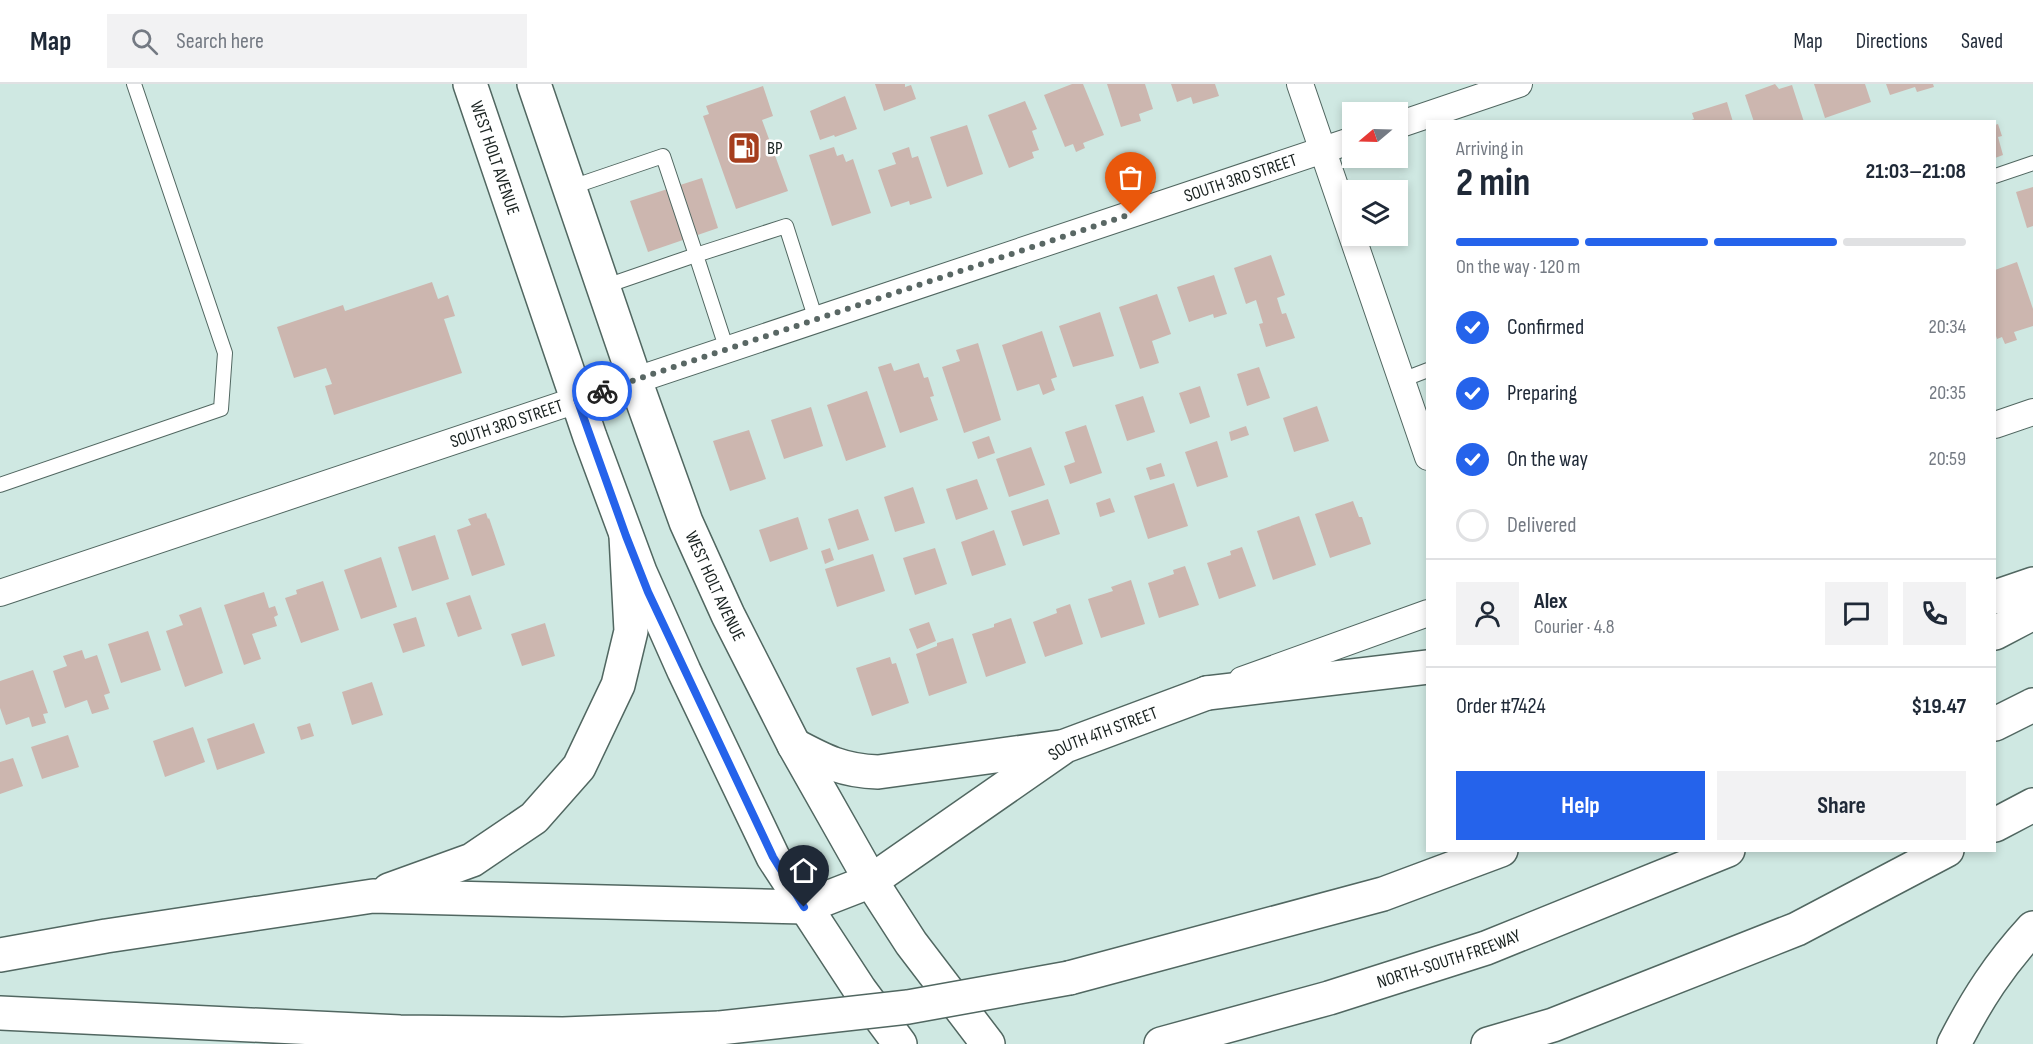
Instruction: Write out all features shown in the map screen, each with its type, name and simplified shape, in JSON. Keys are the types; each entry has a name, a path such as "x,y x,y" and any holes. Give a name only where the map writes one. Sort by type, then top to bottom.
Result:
{"main road":[{"name":"WEST HOLT AVENUE","path":"470,84 577,399 644,582 773,857 860,990 900,1044"},
{"name":"WEST HOLT AVENUE","path":"534,84 635,380 691,532 728,615 794,745 871,880 911,943 988,1044"},
{"path":"373,896 472,860 534,818 579,768 618,685 631,631 626,536"},
{"path":"1996,597 2033,584"},
{"path":"1996,632 2033,614"},
{"path":"1207,693 1426,667"},
{"name":"SOUTH 4TH STREET","path":"804,907 871,880 1065,746 1207,693"},
{"path":"1996,724 2033,705"},
{"path":"794,745 830,764 860,771 878,772 1065,746"},
{"path":"1996,824 2033,805"},
{"path":"0,1013 400,1032 563,1034 720,1028 908,1007 1069,978 1383,894 1496,852"},
{"name":"NORTH-SOUTH FREEWAY","path":"1161,1044 1329,998 1486,948 1723,852"},
{"path":"1488,1044 1554,1024 1797,929 1943,852"},
{"path":"0,955 106,936 373,896 804,907"},
{"path":"1954,1044 1975,1004 2006,957 2033,928"}],"street":[{"path":"1300,84 1426,451"},
{"path":"1408,122 1519,84"},
{"name":"SOUTH 3RD STREET","path":"0,593 1342,144"},
{"path":"1996,425 2033,412"},
{"name":"SOUTH 4TH STREET","path":"1207,693 1426,614"}],"lane":[{"path":"0,485 221,409 225,353 134,84"},
{"path":"569,188 663,156 727,350"},
{"path":"1996,176 2033,163"},
{"path":"603,287 786,226 816,320"},
{"path":"1402,380 1426,371"}],"building":[{"path":"875,84 905,84 905,87 911,85 916,99 884,111"},
{"path":"1072,84 1083,84 1104,135 1083,143 1085,148 1076,152 1073,144 1065,147 1044,95"},
{"path":"1107,84 1145,84 1153,109 1139,114 1141,121 1121,127"},
{"path":"1171,84 1215,84 1219,96 1193,104 1191,97 1177,102"},
{"path":"1775,84 1779,89 1792,85 1803,120 1753,120 1745,95"},
{"path":"1814,84 1865,84 1871,102 1825,118"},
{"path":"1886,84 1933,84 1934,87 1917,92 1915,87 1890,95"},
{"path":"763,86 773,116 762,120 788,191 736,209 703,116 709,114 706,106"},
{"path":"845,96 857,129 820,140 810,111"},
{"path":"1025,101 1037,129 1032,131 1039,150 1032,152 1034,158 1009,168 988,115"},
{"path":"1727,102 1732,120 1691,120 1694,119 1692,113"},
{"path":"1998,124 2002,136 1998,137 2003,155 1996,158 1996,125"},
{"path":"967,125 983,174 947,187 930,137"},
{"path":"834,147 837,156 843,154 846,162 853,159 871,213 832,226 809,155"},
{"path":"909,147 912,158 918,156 932,198 910,205 909,201 891,207 878,170 896,164 892,153"},
{"path":"702,178 718,228 648,252 630,201"},
{"path":"2033,187 2033,226 2027,228 2016,192"},
{"path":"1271,255 1285,295 1277,298 1282,314 1286,313 1295,338 1266,347 1259,324 1263,323 1256,300 1246,304 1234,268"},
{"path":"2017,262 2033,309 2033,326 2014,332 2017,340 2005,344 2002,337 1997,339 1996,336 1996,270"},
{"path":"1214,275 1227,314 1214,318 1213,314 1189,322 1177,287"},
{"path":"432,282 438,299 448,295 455,316 444,319 462,373 334,415 325,386 332,384 326,368 294,378 277,327 343,305 345,311"},
{"path":"1157,294 1171,334 1152,341 1159,363 1140,369 1119,307"},
{"path":"1100,312 1114,356 1073,367 1059,326"},
{"path":"1042,331 1057,377 1051,379 1055,390 1043,395 1039,384 1017,391 1002,345"},
{"path":"978,343 1001,420 964,433 942,367 960,361 956,350"},
{"path":"891,363 894,371 919,363 924,378 928,377 934,396 930,397 938,420 900,433 878,367"},
{"path":"1259,367 1270,398 1247,406 1237,374"},
{"path":"1200,386 1210,417 1190,424 1179,393"},
{"path":"867,391 886,447 846,461 827,405"},
{"path":"1143,396 1155,432 1127,441 1115,405"},
{"path":"1317,406 1329,441 1294,452 1283,418"},
{"path":"811,407 823,446 784,459 771,420"},
{"path":"1086,425 1102,473 1070,484 1064,466 1075,462 1065,432"},
{"path":"1246,426 1249,435 1231,441 1229,432"},
{"path":"749,430 766,479 730,491 713,441"},
{"path":"989,436 995,453 978,459 972,442"},
{"path":"1217,441 1228,477 1197,487 1185,452"},
{"path":"1031,447 1045,485 1009,497 996,459"},
{"path":"1161,463 1165,476 1150,480 1146,468"},
{"path":"977,479 988,509 956,520 946,489"},
{"path":"1174,483 1188,526 1148,539 1134,496"},
{"path":"913,487 925,523 895,532 884,497"},
{"path":"1110,498 1115,512 1100,517 1096,503"},
{"path":"1048,499 1060,534 1023,546 1011,511"},
{"path":"1353,501 1359,517 1362,517 1371,544 1330,558 1315,514"},
{"path":"858,509 869,540 838,550 828,519"},
{"path":"486,513 505,565 472,576 457,530 471,525 468,519"},
{"path":"1299,516 1316,565 1273,580 1257,531"},
{"path":"798,517 808,549 770,562 759,530"},
{"path":"994,530 1006,565 972,576 961,542"},
{"path":"435,535 449,579 412,591 398,547"},
{"path":"1242,547 1256,586 1219,599 1207,563 1231,555 1230,551"},
{"path":"830,548 834,560 825,564 821,551"},
{"path":"935,548 947,584 915,595 903,558"},
{"path":"873,554 885,591 837,607 825,569"},
{"path":"381,557 397,607 361,619 344,570"},
{"path":"1185,566 1199,605 1159,618 1148,583 1174,574 1173,570"},
{"path":"1131,580 1145,624 1101,638 1088,599 1113,591 1111,587"},
{"path":"323,581 339,630 301,643 285,598 297,594 296,590"},
{"path":"264,592 269,608 275,606 278,615 274,617 277,626 252,634 261,659 244,665 224,605"},
{"path":"470,595 482,629 458,637 446,603"},
{"path":"1070,604 1083,644 1045,657 1033,622 1057,613 1056,609"},
{"path":"201,607 223,673 185,687 166,631 183,625 179,615"},
{"path":"416,617 425,646 403,653 393,624"},
{"path":"1011,618 1026,663 986,677 972,634 994,627 994,624"},
{"path":"929,622 936,641 917,649 909,629"},
{"path":"545,623 555,656 522,666 511,634"},
{"path":"148,631 161,670 121,683 108,644"},
{"path":"953,638 967,683 929,696 916,654"},
{"path":"82,650 85,659 97,655 110,693 104,695 109,709 92,714 87,700 65,708 53,671 67,666 63,656"},
{"path":"890,657 892,664 896,663 909,703 872,716 856,668"},
{"path":"33,670 48,713 43,714 46,723 32,727 29,717 6,725 0,708 0,681"},
{"path":"372,682 383,715 352,725 342,692"},
{"path":"254,723 265,753 217,770 207,739"},
{"path":"310,723 314,736 301,740 297,727"},
{"path":"193,727 205,762 165,777 153,741"},
{"path":"68,735 79,767 42,779 31,747"},
{"path":"13,758 23,786 0,794 0,762"}],"way so far":[{"path":"602,391 1131,214"}],"place":[{"name":"BP","path":"744,148"}],"route":[{"path":"602,391 577,399 640,572 684,671 773,857 804,907"}]}
